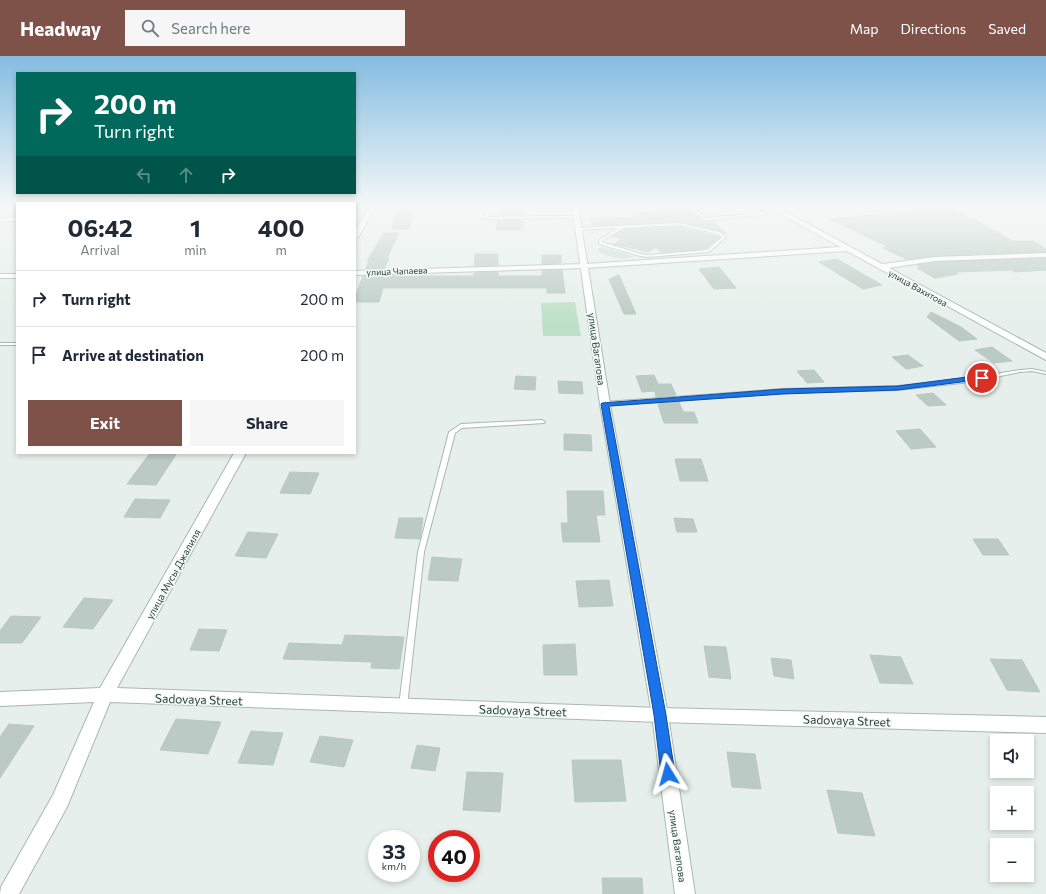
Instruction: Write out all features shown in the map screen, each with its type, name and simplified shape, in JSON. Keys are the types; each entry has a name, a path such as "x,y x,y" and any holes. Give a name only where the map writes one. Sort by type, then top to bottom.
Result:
{"street":[{"name":"улица Вагапова","path":"581,245 605,404 660,715 685,894"},
{"name":"улица Вахитова","path":"840,245 1046,357"},
{"name":"улица Чапаева","path":"356,273 585,266 847,249"},
{"path":"880,267 935,259 1046,255"},
{"path":"0,276 16,276"},
{"name":"улица Мусы Джалиля","path":"8,894 60,801 105,696 239,454"},
{"name":"Sadovaya Street","path":"0,698 105,696 660,715 1046,725"}],"lane":[{"path":"607,245 641,255 708,251 715,245"},
{"path":"671,254 676,261"},
{"path":"0,344 16,344"},
{"path":"605,404 776,392 898,388 970,380 1020,371 1032,370 1046,373"},
{"path":"404,706 421,552 452,432 461,426 542,422"}],"green space":[{"path":"601,247 633,256 629,258 612,257 599,253 598,249"},
{"path":"575,302 581,336 543,336 541,303"}],"building":[{"path":"377,245 393,245 384,269 366,269 369,261 367,261"},
{"path":"619,245 710,245 705,249 660,252 656,247 648,252"},
{"path":"884,245 1040,245 1046,249 1046,252 935,256 906,259 883,248 888,247"},
{"path":"475,254 498,254 498,265 474,266"},
{"path":"542,255 561,255 561,263 542,264"},
{"path":"1046,258 1046,270 1015,272 1012,270 955,272 958,274 935,278 917,268 921,267 917,265 935,262"},
{"path":"837,259 882,285 863,289 819,262"},
{"path":"719,267 736,288 714,289 699,269"},
{"path":"562,270 565,293 547,293 547,288 383,288 379,302 356,302 356,294 363,276 474,276 474,273 498,272 498,276 542,276 542,271"},
{"path":"619,275 636,314 624,314 609,279"},
{"path":"931,312 961,327 977,339 959,341 927,317"},
{"path":"992,347 1012,361 994,363 975,350"},
{"path":"908,355 923,366 906,369 892,357"},
{"path":"814,370 824,382 807,383 797,371"},
{"path":"654,375 658,384 671,384 676,395 656,397 655,391 642,392 636,376"},
{"path":"516,376 536,377 535,390 514,389"},
{"path":"558,381 582,382 583,394 559,393"},
{"path":"933,393 946,405 928,406 916,395"},
{"path":"679,402 683,412 694,412 698,423 664,423 658,404"},
{"path":"920,429 936,447 911,449 896,431"},
{"path":"564,434 591,435 592,451 564,450"},
{"path":"149,454 176,454 156,485 127,484"},
{"path":"675,459 701,459 708,481 680,481"},
{"path":"290,472 319,473 310,494 280,493"},
{"path":"567,491 603,491 605,515 596,515 600,542 563,542 561,523 568,523"},
{"path":"135,499 170,500 160,518 124,517"},
{"path":"399,518 423,518 420,539 395,538"},
{"path":"674,518 693,519 697,532 677,532"},
{"path":"248,532 278,534 266,558 235,556"},
{"path":"973,539 998,539 1009,555 983,555"},
{"path":"432,557 462,559 458,581 428,580"},
{"path":"609,580 613,606 579,607 576,581"},
{"path":"84,598 113,600 93,629 63,627"},
{"path":"11,616 41,617 22,643 0,643 0,631"},
{"path":"199,629 227,630 219,651 190,650"},
{"path":"345,635 404,637 399,669 371,668 372,662 283,659 289,643 342,645"},
{"path":"575,644 577,675 544,675 543,645"},
{"path":"704,646 726,647 731,679 709,677"},
{"path":"870,655 901,657 913,684 880,683"},
{"path":"771,658 791,660 794,679 774,676"},
{"path":"990,659 1022,660 1040,692 1007,690"},
{"path":"176,719 221,722 208,754 160,750"},
{"path":"9,724 34,726 0,778 0,737"},
{"path":"251,731 283,733 273,765 238,763"},
{"path":"320,736 353,740 344,767 310,762"},
{"path":"417,745 440,748 435,771 411,768"},
{"path":"727,752 755,754 761,789 732,787"},
{"path":"572,760 621,760 626,801 575,802"},
{"path":"467,772 503,773 500,812 463,810"},
{"path":"827,790 862,793 875,836 838,833"},
{"path":"602,878 642,878 643,894 603,894"}],"route":[{"path":"668,774 660,715 605,404 783,391 898,388 982,378"}]}
